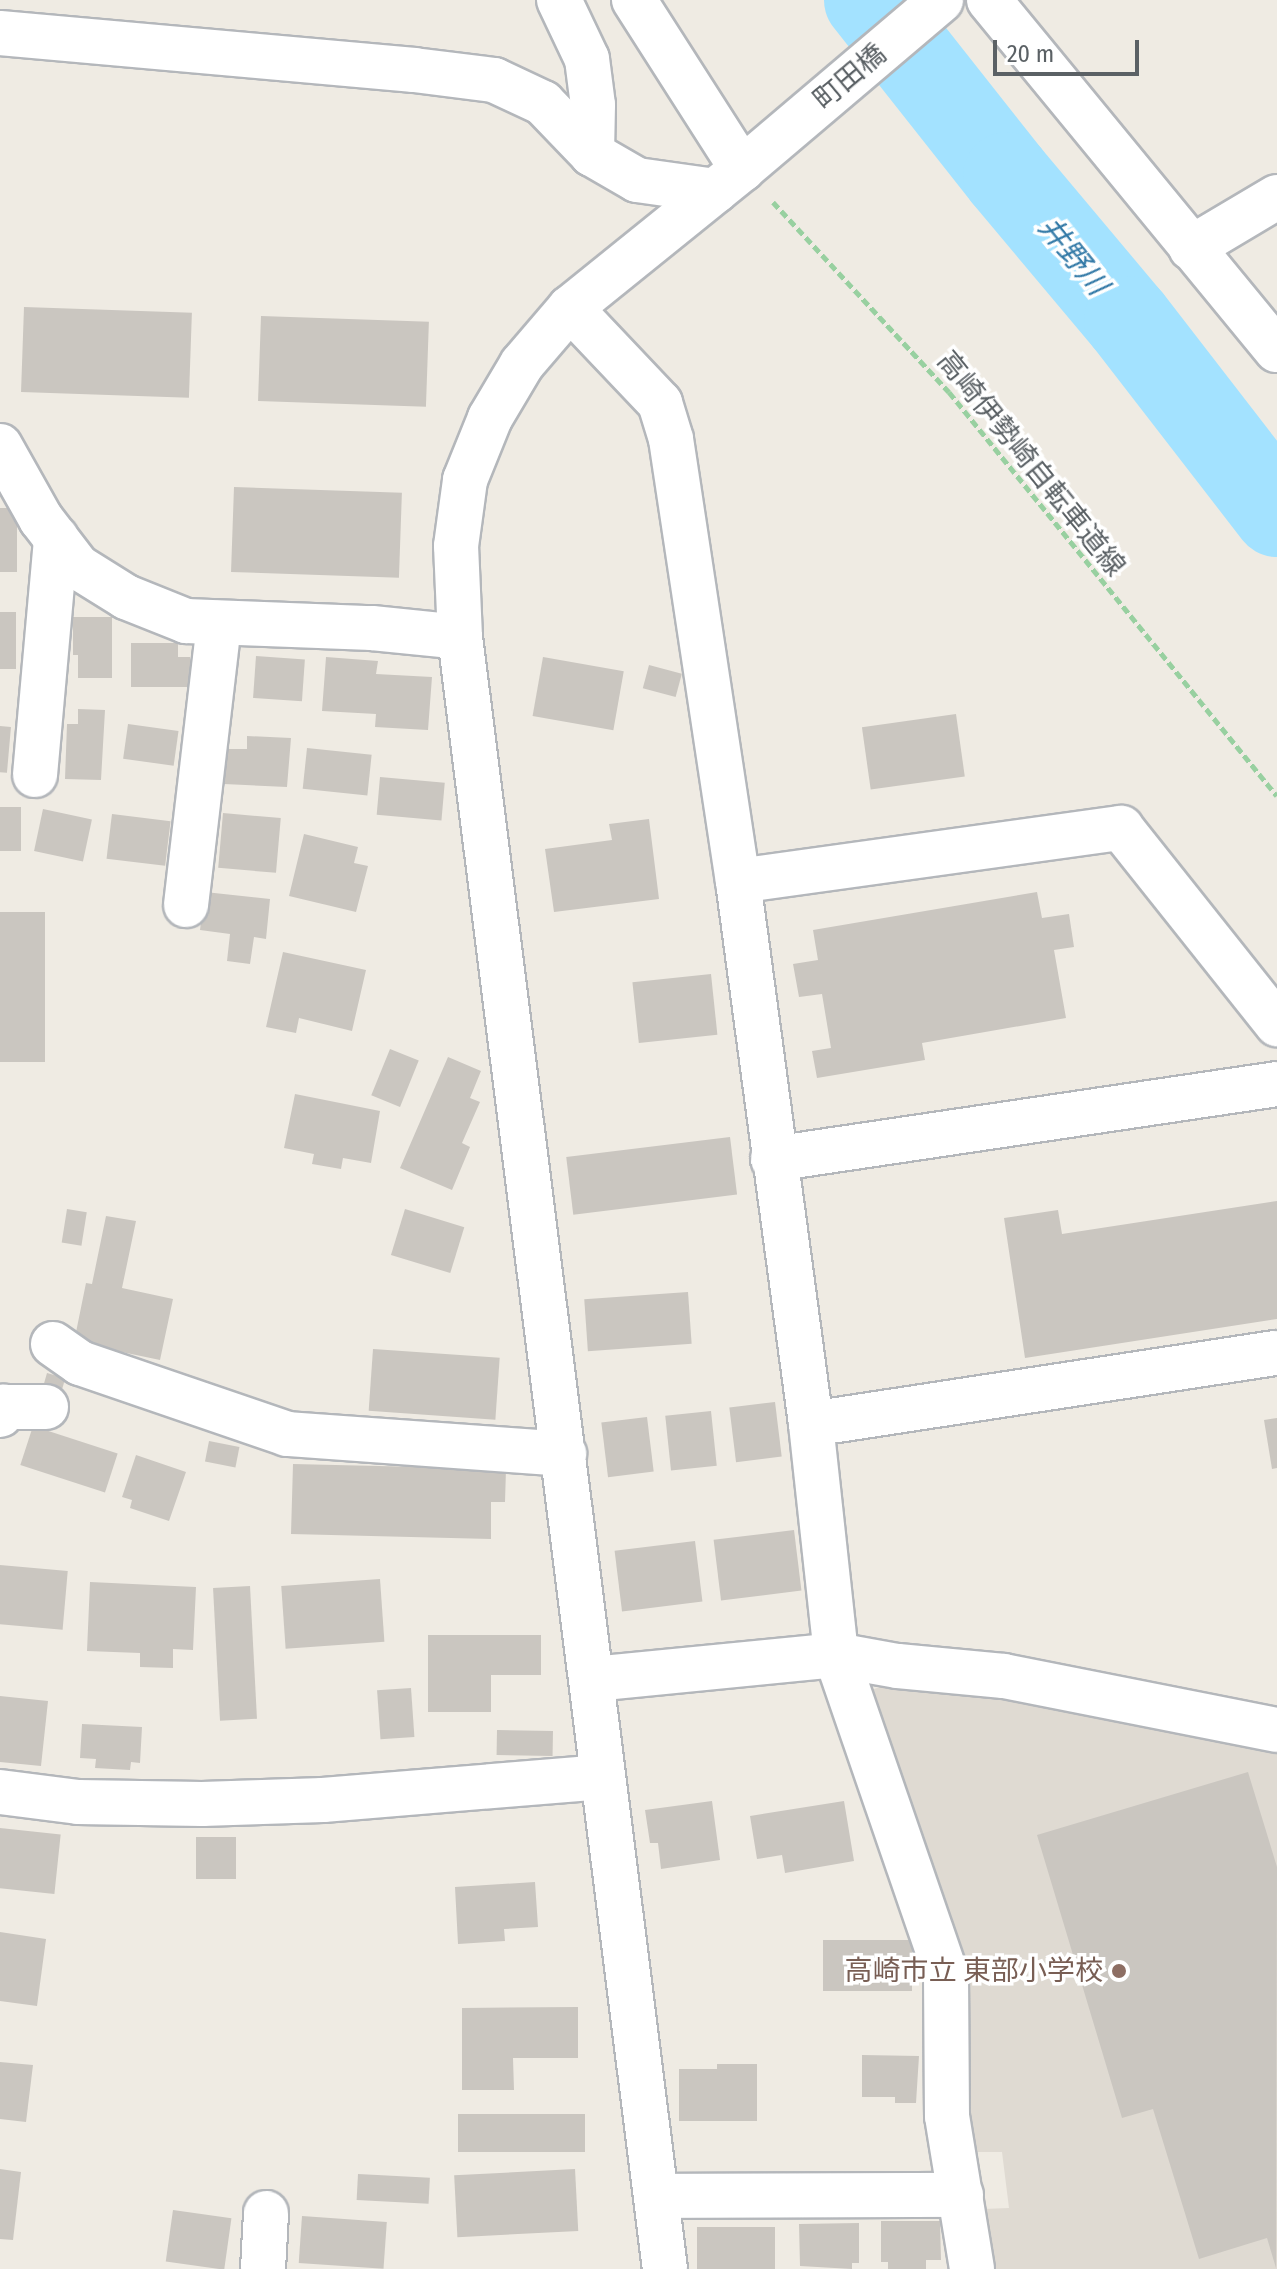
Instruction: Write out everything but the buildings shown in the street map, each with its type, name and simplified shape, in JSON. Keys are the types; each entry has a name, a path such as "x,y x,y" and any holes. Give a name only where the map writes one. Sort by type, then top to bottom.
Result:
{"street":[{"path":"559,0 587,59 593,105 592,154"},
{"path":"0,33 494,80 543,103 592,154 637,180 739,171 634,0"},
{"name":"町田橋","path":"665,2269 460,637 456,546 465,480 490,418 522,364 570,308 739,171 941,0"},
{"path":"989,0 1277,350"},
{"path":"1191,248 1277,197"},
{"path":"570,308 660,403 671,439 738,881 811,1424 836,1655 946,1975 947,2116 972,2269"},
{"path":"0,446 41,519 78,567 126,597 186,621 372,628 460,637"},
{"path":"35,775 56,538"},
{"path":"186,905 219,623"},
{"path":"738,881 1121,828 1277,1024"},
{"path":"773,1159 1277,1084"},
{"path":"53,1344 80,1363 287,1434 564,1454"},
{"path":"811,1424 1277,1353"},
{"path":"0,1415 3,1407 46,1407"},
{"path":"593,1679 836,1655 898,1666 1004,1676 1277,1730"},
{"path":"0,1792 78,1802 202,1804 323,1800 603,1777"},
{"path":"656,2196 961,2195"},
{"path":"263,2269 266,2213"}],"path":[{"name":"高崎伊勢崎自転車道線","path":"739,171 949,392 1277,796"}],"shaded area":[{"name":"高崎市立 東部小学校","path":"886,1685 974,1689 1277,1748 1277,2269 990,2269 983,2209 1009,2208 1002,2152 970,2152 968,2010 865,1692"}],"waterway":[{"name":"井野川","path":"868,0 1007,176 1128,320 1277,513"}],"place":[{"name":"高崎市立 東部小学校","path":"1119,1971"}]}
